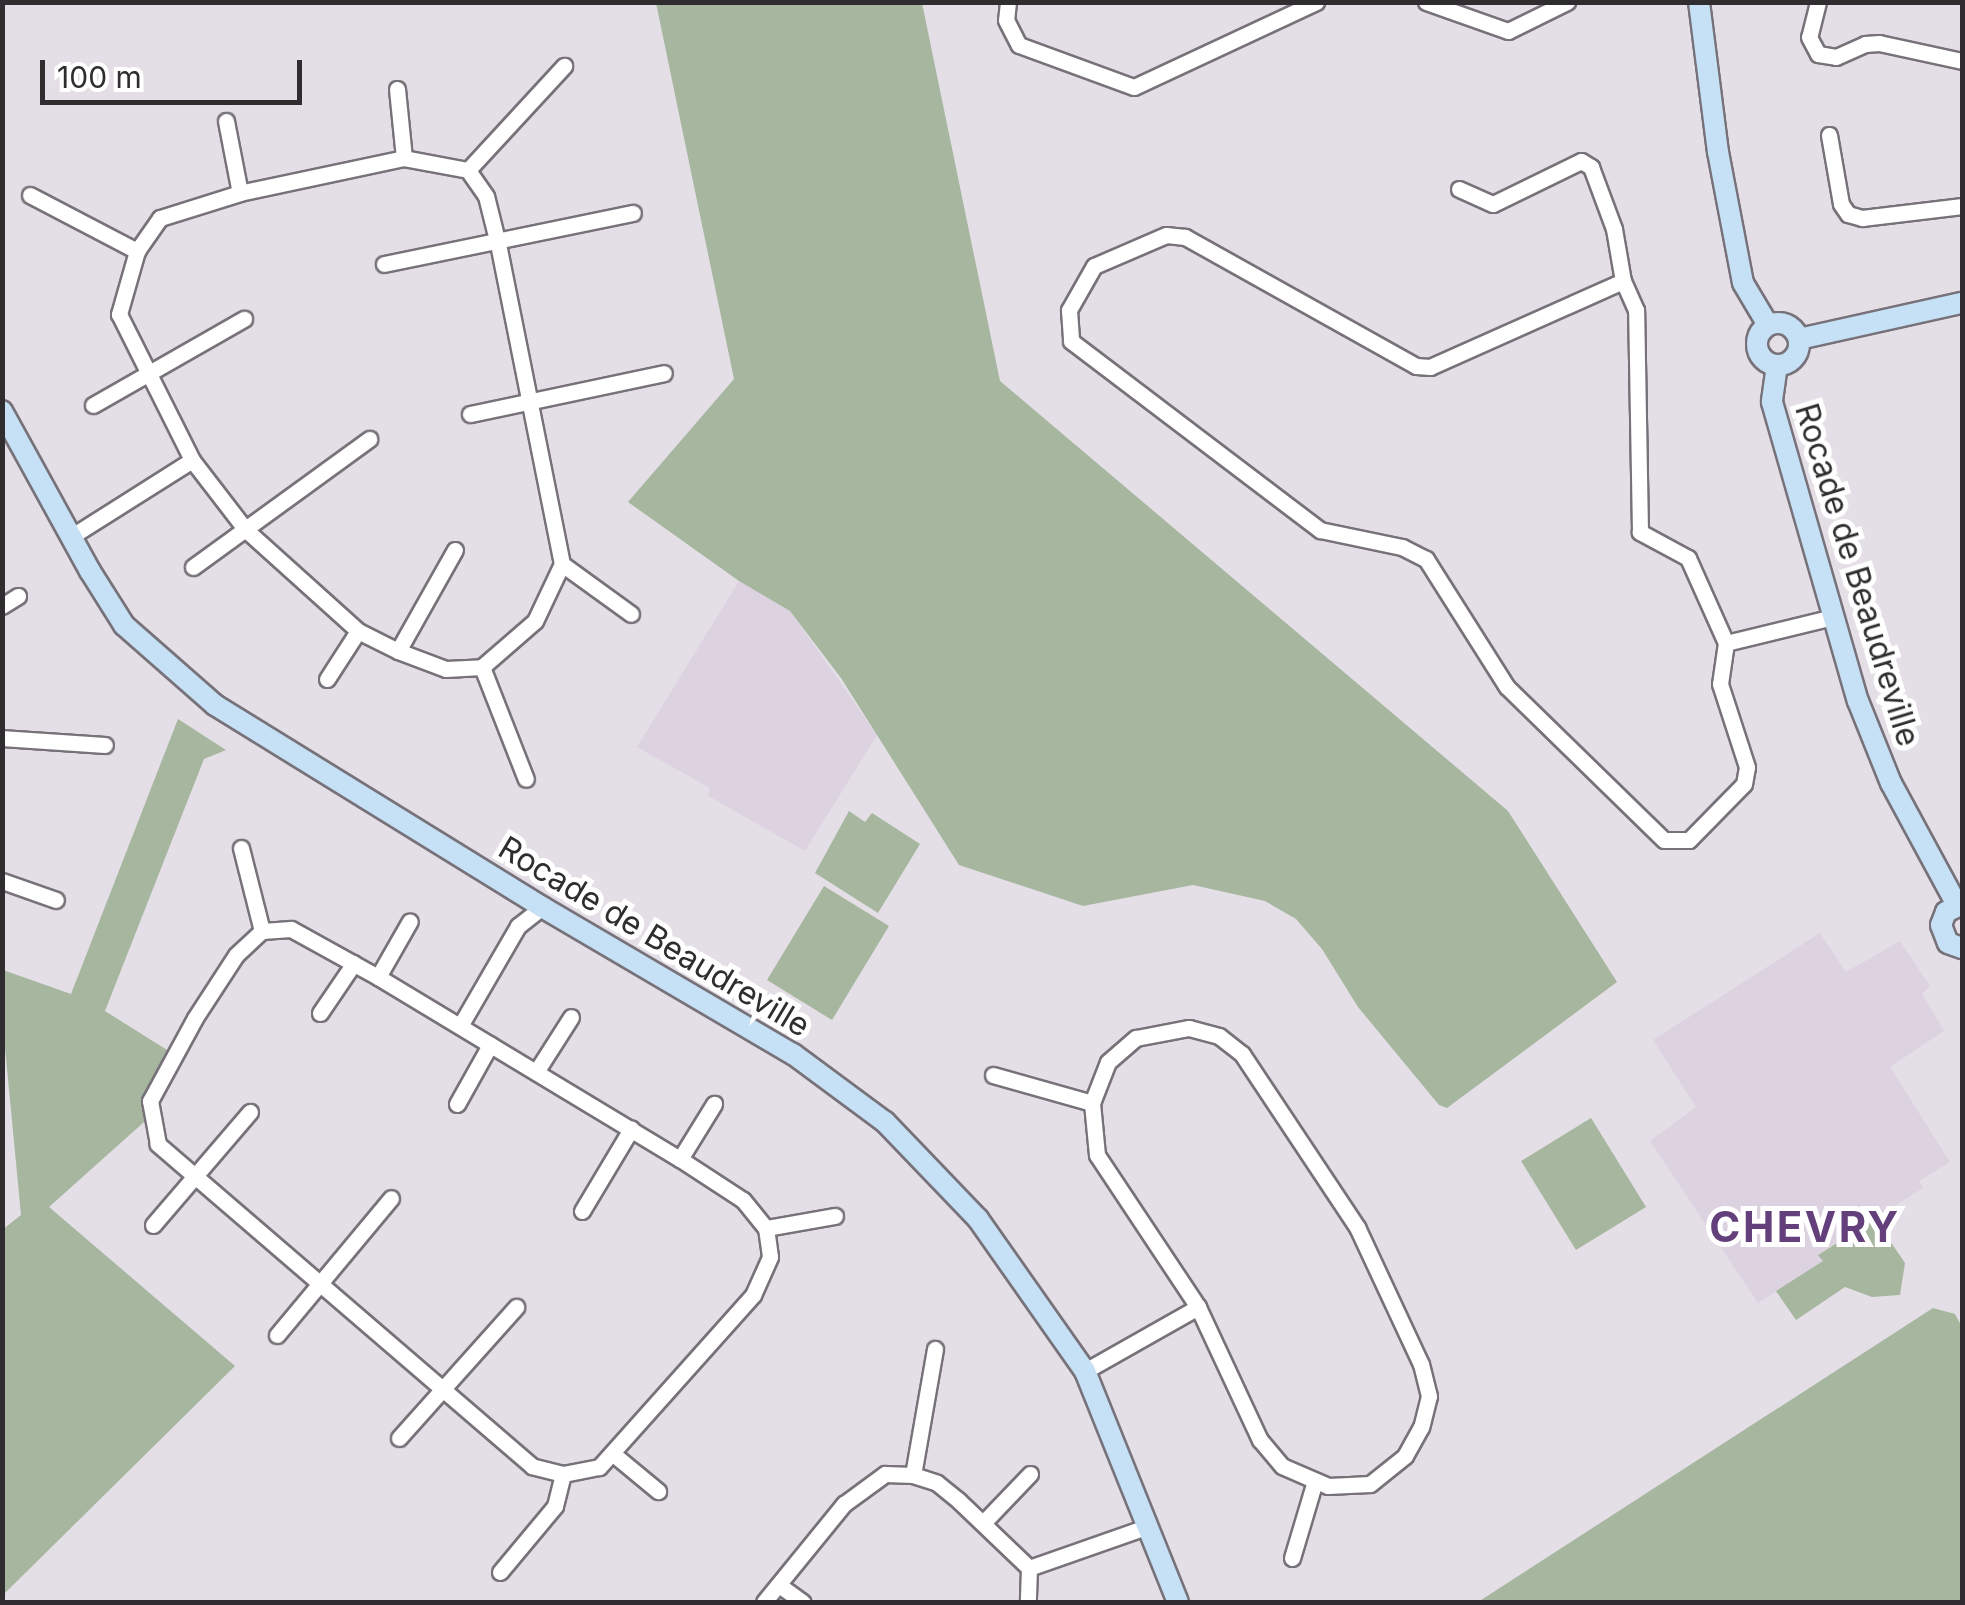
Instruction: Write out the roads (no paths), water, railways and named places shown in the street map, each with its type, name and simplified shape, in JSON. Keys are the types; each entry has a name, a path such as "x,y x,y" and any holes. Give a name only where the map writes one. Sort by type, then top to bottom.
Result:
{"street":[{"path":"1008,2 1006,20 1019,45 1134,86 1316,2"},
{"path":"1426,2 1508,31 1567,2"},
{"path":"1699,2 1718,152 1742,282 1768,325"},
{"path":"1818,2 1809,37 1818,54 1836,57 1864,44 1879,44 1962,61"},
{"path":"468,170 564,66"},
{"path":"397,88 404,158"},
{"path":"226,122 240,194"},
{"path":"1830,135 1841,204 1848,214 1862,218 1962,206"},
{"path":"404,158 468,170 486,196 562,564 535,621 482,667 446,668 358,632 246,530 192,460 119,314 137,251 160,218 240,194 404,158"},
{"path":"1459,189 1493,204 1582,160 1591,167 1614,229 1623,281 1636,310 1640,532 1688,558 1726,643 1720,684 1747,767 1744,784 1689,840 1664,840 1507,687 1426,559 1402,546 1320,530 1070,341 1069,310 1094,266 1166,235 1185,237 1416,366 1430,366 1623,281"},
{"path":"30,194 137,251"},
{"path":"384,264 632,213"},
{"path":"1799,339 1962,303"},
{"path":"94,405 244,319"},
{"path":"1787,324 1799,339 1795,357 1778,366 1766,362 1758,350 1758,336 1768,325 1787,324"},
{"name":"Rocade de Beaudreville","path":"1778,366 1772,402 1832,618 1871,738 1960,904"},
{"path":"470,414 664,373"},
{"name":"Rocade de Beaudreville","path":"2,411 124,626 215,704 542,907 793,1054 885,1122 978,1220 1085,1371 1178,1602"},
{"path":"193,567 368,439"},
{"path":"72,536 192,460"},
{"path":"398,651 456,550"},
{"path":"562,564 631,614"},
{"path":"2,606 18,596"},
{"path":"1726,643 1832,618"},
{"path":"328,679 358,632"},
{"path":"482,667 526,779"},
{"path":"2,738 105,745"},
{"path":"241,848 262,932"},
{"path":"2,882 56,900"},
{"path":"1960,904 1946,912 1942,931 1948,943 1962,948"},
{"path":"460,1026 518,926 542,907"},
{"path":"378,976 410,921"},
{"path":"291,929 378,976 680,1159 743,1200 766,1228 770,1258 764,1279 600,1466 563,1474 532,1466 158,1144 150,1101 195,1018 236,956 262,932 291,929"},
{"path":"320,1013 354,963"},
{"path":"536,1072 571,1018"},
{"path":"1189,1028 1219,1036 1242,1054 1358,1228 1421,1364 1429,1396 1421,1427 1404,1456 1370,1484 1328,1486 1282,1466 1260,1440 1198,1308 1097,1155 1092,1104 1108,1062 1136,1038 1189,1028"},
{"path":"456,1104 490,1045"},
{"path":"993,1075 1092,1104"},
{"path":"680,1159 714,1104"},
{"path":"153,1226 250,1112"},
{"path":"582,1210 631,1129"},
{"path":"277,1335 323,1285 390,1198"},
{"path":"766,1228 836,1216"},
{"path":"400,1438 516,1307"},
{"path":"1085,1371 1198,1308"},
{"path":"914,1475 935,1349"},
{"path":"612,1453 658,1491"},
{"path":"500,1572 555,1506 563,1474"},
{"path":"764,1602 855,1493 885,1474 914,1475 936,1483 984,1523 1028,1568 1028,1602"},
{"path":"984,1523 1030,1474"},
{"path":"1292,1558 1315,1481"},
{"path":"1028,1568 1149,1526"},
{"path":"779,1585 802,1602"}],"district":[{"name":"CHEVRY","path":"1805,1227"}]}
